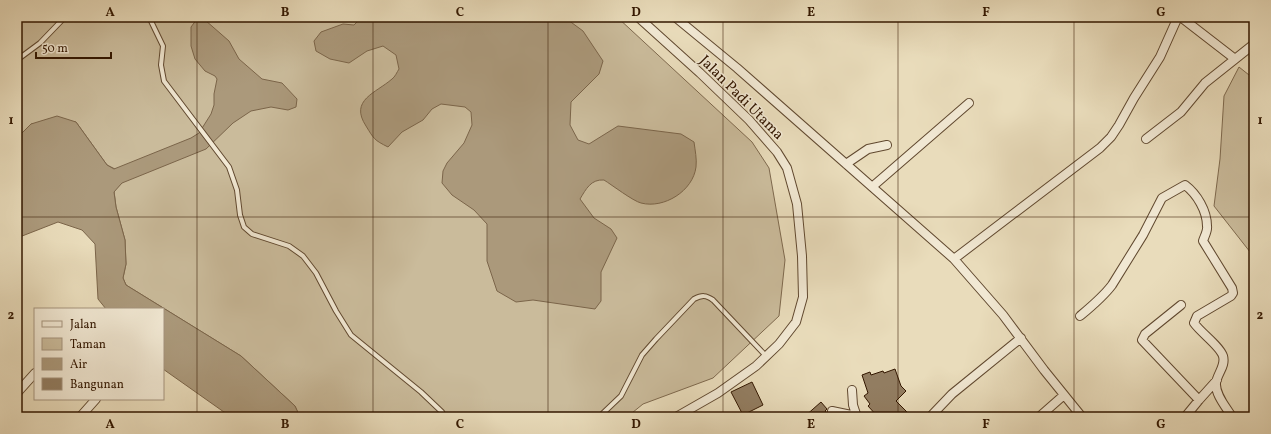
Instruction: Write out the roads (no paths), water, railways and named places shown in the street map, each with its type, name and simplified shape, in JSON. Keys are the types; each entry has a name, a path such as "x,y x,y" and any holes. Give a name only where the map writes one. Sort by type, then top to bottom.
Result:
{"street":[{"name":"Jalan Padi Utama","path":"638,17 749,120 777,152 787,168 797,204 802,256 803,297 796,322 779,344 756,366 718,393 676,417"},
{"path":"675,17 737,68 954,258 984,292 1082,417"},
{"path":"954,258 1100,148 1111,137 1160,57 1177,19 1180,17 1182,18 1235,59"},
{"path":"1146,139 1181,112 1202,87 1254,44"},
{"path":"872,187 969,103"},
{"path":"846,164 868,149 887,146"},
{"path":"1080,316 1097,302 1109,289 1143,235 1162,198 1185,185 1197,197 1203,208 1208,226 1203,241 1232,288 1233,293 1231,296 1197,316 1194,323 1220,351 1223,356 1224,363 1217,380 1185,417"},
{"path":"1181,305 1146,334 1142,340 1199,400"},
{"path":"930,417 952,394 1021,338"},
{"path":"17,393 34,374"},
{"path":"1217,380 1217,392 1232,417"},
{"path":"832,411 856,416 853,405 852,390"},
{"path":"1039,417 1064,395"},
{"path":"80,417 95,400"}],"lane":[{"path":"17,60 40,43 65,17"},
{"path":"148,17 163,46 161,65 164,81 229,167 237,190 240,215 244,227 252,234 289,246 303,256 316,273 336,311 352,335 421,392 442,412 445,417"},
{"path":"599,417 621,396 642,355 694,299 702,295 713,300 766,356"}],"water":[{"path":"362,17 564,17 583,31 603,61 599,74 571,102 570,125 578,140 589,144 618,126 681,134 694,142 696,167 694,176 683,191 668,201 650,204 637,202 604,180 599,180 592,183 580,199 594,218 611,229 617,238 601,272 601,301 595,309 533,300 516,302 497,291 487,261 487,224 474,210 452,195 442,183 443,171 447,163 464,143 472,125 471,112 465,107 441,104 432,109 423,120 402,132 388,147 373,137 362,117 361,110 363,103 372,93 395,76 399,69 396,55 383,46 367,51 349,63 330,59 316,51 314,41 321,32 343,24 354,25"},
{"path":"197,19 205,20 229,41 239,59 262,79 282,83 297,99 296,107 288,110 271,107 251,111 233,123 206,149 122,183 114,192 116,207 125,240 126,264 123,278 126,285 163,308 105,308 98,299 95,244 82,230 58,222 17,238 17,138 31,124 57,116 76,122 107,165 114,169 191,138 199,133 211,114 214,105 214,94 217,79 215,76 205,71 195,59 191,46 191,27"},
{"path":"164,308 241,356 295,406 300,417 231,417 164,370"}]}
